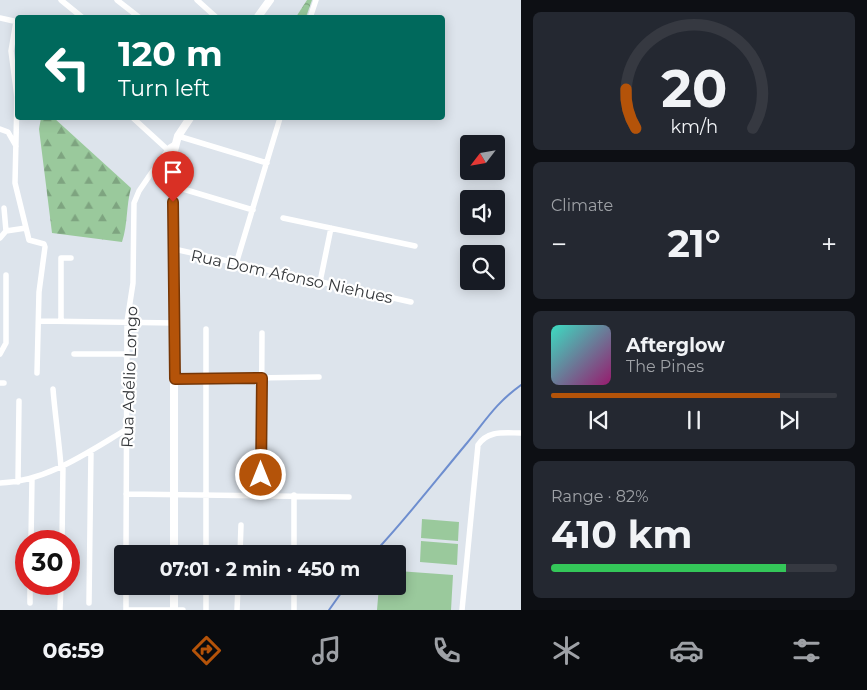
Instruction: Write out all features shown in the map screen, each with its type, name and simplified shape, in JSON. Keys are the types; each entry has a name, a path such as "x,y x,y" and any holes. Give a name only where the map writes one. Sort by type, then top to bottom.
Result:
{"main road":[{"path":"259,15 270,0"},
{"path":"174,545 175,323 172,149 189,120"},
{"path":"174,595 174,610"}],"street":[{"path":"61,0 79,15"},
{"path":"118,0 136,15"},
{"path":"197,0 214,15"},
{"path":"311,15 316,0"},
{"path":"0,18 15,22"},
{"path":"15,32 11,51 15,82"},
{"path":"17,120 18,150 15,183 31,242 44,244 39,292 37,373"},
{"path":"136,120 172,149"},
{"path":"236,264 279,120"},
{"path":"0,129 11,137 18,150"},
{"path":"178,136 267,163"},
{"name":"Rua Adélio Longo","path":"126,545 127,322 134,275 134,203 139,190 172,149"},
{"path":"173,186 252,210"},
{"path":"4,208 6,231"},
{"path":"283,218 415,246"},
{"path":"0,238 6,231 26,228"},
{"path":"320,282 331,228"},
{"name":"Rua Dom Afonso Niehues","path":"174,249 410,302"},
{"path":"61,321 61,258 71,258"},
{"path":"0,354 6,343 6,275"},
{"path":"39,321 175,323"},
{"path":"206,329 206,545"},
{"path":"261,495 262,333"},
{"path":"74,354 127,354"},
{"path":"175,379 319,377"},
{"path":"53,389 62,466 62,530"},
{"path":"18,482 19,401"},
{"path":"0,483 18,482 62,466 127,430"},
{"path":"462,610 478,445 482,438 491,434 521,433"},
{"path":"89,603 91,450"},
{"path":"31,530 32,478"},
{"path":"126,494 349,497"},
{"path":"294,495 294,545"},
{"path":"240,545 241,525"},
{"path":"30,595 30,603"},
{"path":"60,595 60,608"},
{"path":"126,595 126,610 183,610"},
{"path":"206,595 206,610"},
{"path":"238,595 238,610"},
{"path":"294,595 294,610"}],"green space":[{"path":"307,0 312,0 307,15 297,15"},
{"path":"41,120 56,120 131,188 122,242 52,233 39,129"},
{"path":"422,519 459,522 458,541 421,538"},
{"path":"421,541 458,544 457,565 420,562"},
{"path":"406,572 453,575 451,610 377,610 378,595 406,595"}],"waterway":[{"path":"381,545 492,412 521,385"},
{"path":"329,610 340,595"}],"route":[{"path":"173,202 175,379 262,378 261,475"}]}
